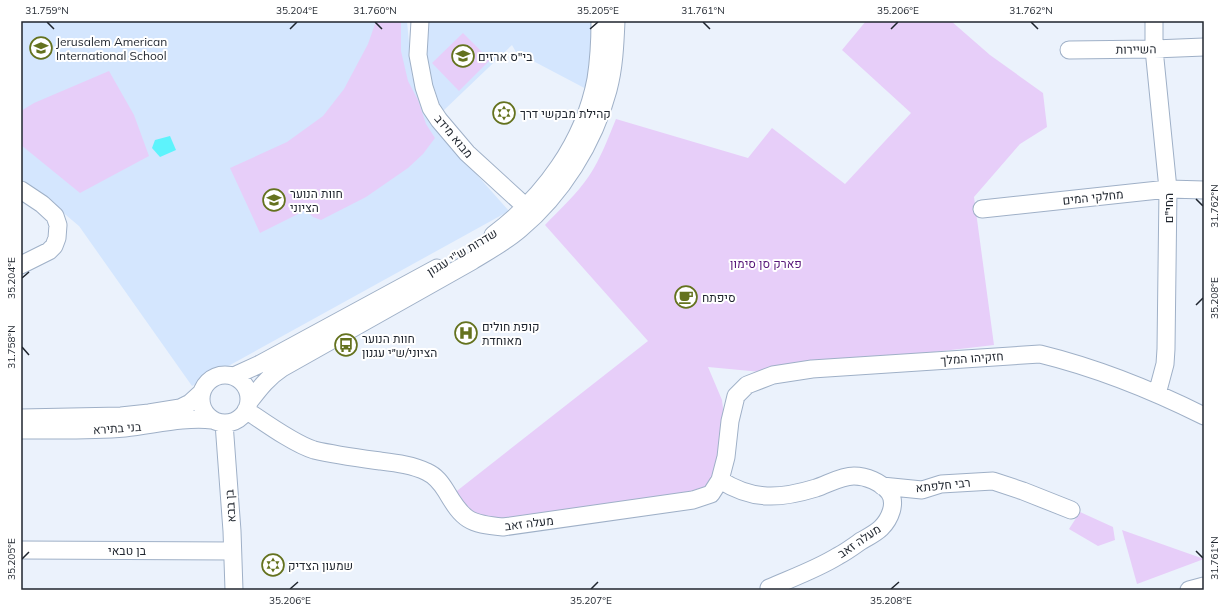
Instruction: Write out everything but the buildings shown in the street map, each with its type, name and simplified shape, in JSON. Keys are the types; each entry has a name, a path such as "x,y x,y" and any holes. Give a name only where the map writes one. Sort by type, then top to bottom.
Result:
{"street":[{"name":"מבוא מידב","path":"420,21 418,55 424,87 431,108 467,153 526,207"},
{"name":"שדרות ש\"י עגנון","path":"234,376 260,364 490,238 506,226 526,207 562,163 572,147 586,116 596,79 600,21"},
{"name":"שדרות ש\"י עגנון","path":"248,406 260,386 282,368 497,246 519,230 536,214 553,196 577,161 596,124 609,90 614,56 616,21"},
{"name":"החי\"ם","path":"1154,21 1154,49 1168,189 1166,349 1165,364 1157,394"},
{"name":"השיירות","path":"1068,50 1204,47"},
{"name":"מחלקי המים","path":"982,209 1168,189 1204,190"},
{"path":"21,190 42,204 54,216 58,225 57,238 50,251 21,265"},
{"name":"חזקיהו המלך","path":"736,396 746,385 773,375 812,369 1040,354 1069,361 1157,394 1204,416"},
{"path":"227,374 241,380 246,386 249,394 248,406 237,420 231,422 218,421 203,409 200,402 201,393 209,380 215,376 227,374"},
{"name":"בני בתירא","path":"21,418 149,414 180,408 190,403 201,393"},
{"name":"מעלה זאב","path":"248,406 300,444 314,450 397,463 428,472 439,480 462,516 475,523 487,526 503,527 693,500 711,494 720,480 726,457 730,421 736,396"},
{"name":"בני בתירא","path":"21,430 119,429 195,419 218,421"},
{"name":"בן בבא","path":"218,421 232,531 234,590"},
{"name":"מעלה זאב","path":"720,480 733,489 752,495 782,496 816,488 836,480 853,476 868,478 882,486 890,493 893,502 890,517 881,528 838,556 769,588"},
{"name":"רבי חלפתא","path":"882,486 922,490 941,484 993,481 1071,510"},
{"name":"בן טבאי","path":"21,550 232,551"},
{"path":"1189,590 1204,586"}],"shaded area":[{"name":"חוות הנוער הציוני","path":"21,21 407,21 412,76 429,121 509,211 192,386 79,226 21,179"},
{"path":"427,21 600,21 592,92 516,52 512,45 442,112 433,94 427,67 425,36"}],"green space":[{"path":"376,21 401,21 401,51 408,81 418,100 426,124 435,138 423,154 408,168 366,197 321,220 313,217 306,210 260,233 230,168 287,142 323,116 344,89 368,44"},
{"name":"פארק סן סימון","path":"866,21 951,21 990,55 1043,93 1047,127 1020,144 974,197 994,345 761,372 708,367 722,400 725,424 718,478 700,493 483,521 453,494 648,341 545,225 574,195 589,176 601,155 616,119 748,158 772,128 845,184 911,113 842,50"},
{"path":"463,33 490,60 459,91 432,63"},
{"path":"109,71 134,115 149,156 80,193 21,145 21,111 34,103"},
{"path":"1080,512 1113,527 1115,540 1098,546 1069,529"},
{"path":"1122,530 1204,559 1137,584"}],"water":[{"path":"170,136 176,150 160,157 152,148 155,140"}],"place":[{"name":"Jerusalem American International School","path":"41,48"},
{"name":"בי\"ס ארזים","path":"463,56"},
{"name":"קהילת מבקשי דרך","path":"504,113"},
{"name":"חוות הנוער הציוני","path":"274,200"},
{"name":"סיפתח","path":"686,297"},
{"name":"קופת חולים מאוחדת","path":"466,333"},
{"name":"חוות הנוער הציוני/ש״י עגנון","path":"346,345"},
{"name":"שמעון הצדיק","path":"273,565"}]}
